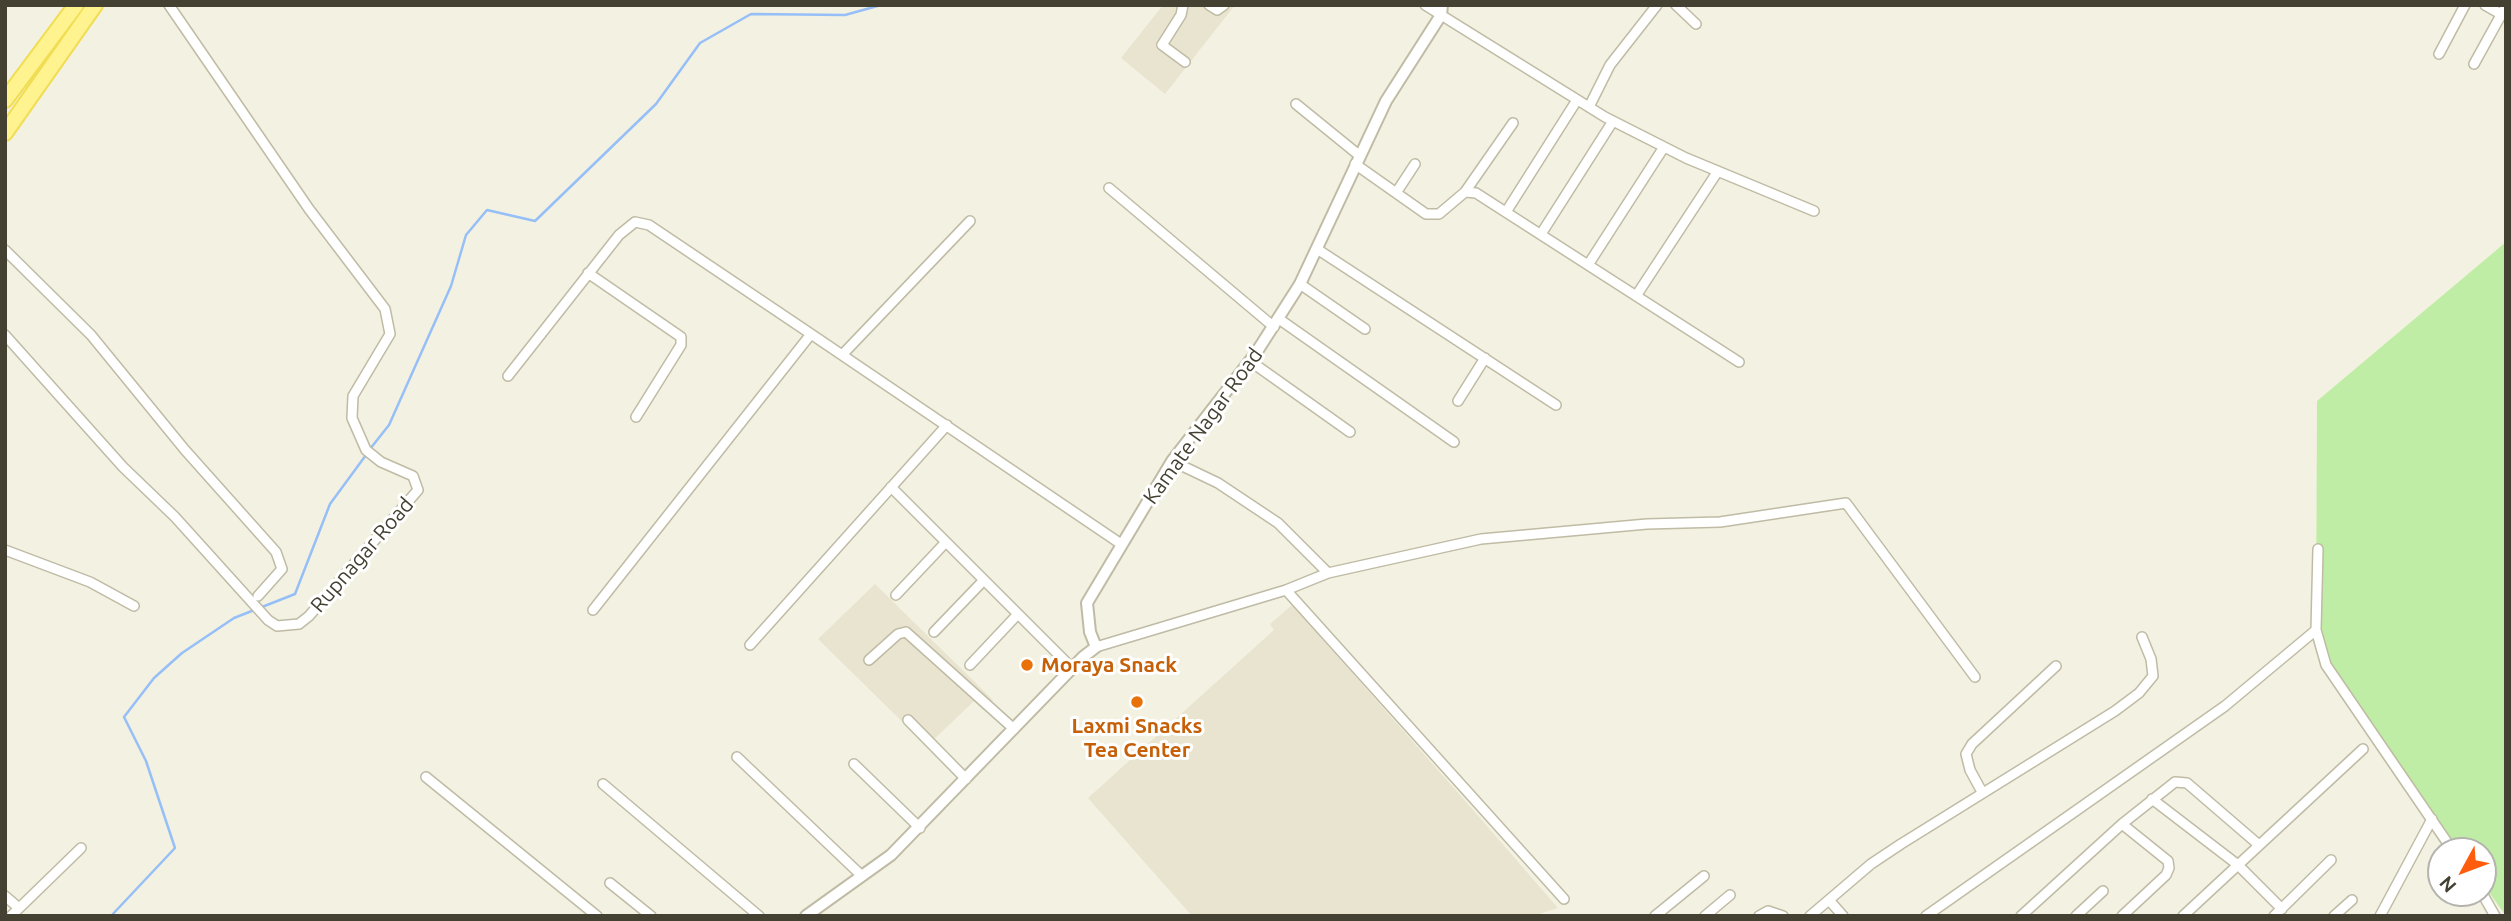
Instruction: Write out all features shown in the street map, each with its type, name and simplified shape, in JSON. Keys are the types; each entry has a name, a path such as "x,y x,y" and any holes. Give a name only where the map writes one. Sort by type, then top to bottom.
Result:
{"main road":[{"path":"5,100 76,5"},
{"path":"5,133 95,5"}],"street":[{"name":"Rupnagar Road","path":"5,335 123,467 256,600 262,614 277,626 299,624 418,490 412,476 370,453 352,418 353,396 362,377 385,346 390,321 385,309 309,209 169,5"},
{"path":"1183,5 1181,15 1162,45 1185,62"},
{"path":"1209,5 1217,10 1224,5"},
{"path":"1425,5 1441,10 1613,121 1664,147 1814,211"},
{"path":"1589,107 1609,65 1657,5"},
{"path":"1676,5 1696,24"},
{"path":"2439,54 2465,5"},
{"path":"2473,64 2503,10 2485,5"},
{"name":"Kamate Nagar Road","path":"1096,648 1090,632 1087,603 1172,461 1277,323 1300,284 1386,101 1441,10"},
{"path":"1506,212 1577,100"},
{"path":"1296,104 1396,193 1426,214 1434,215 1465,192 1513,123"},
{"path":"1541,234 1613,121"},
{"path":"1588,265 1664,147"},
{"path":"1396,193 1415,164"},
{"path":"1636,296 1718,171"},
{"path":"1109,188 1277,323 1454,442"},
{"path":"1465,192 1476,192 1739,362"},
{"path":"842,355 970,220"},
{"path":"508,376 627,227 643,222 1121,544"},
{"path":"1317,249 1556,405"},
{"path":"5,250 91,335 185,450 261,532 276,552 282,569 256,600"},
{"path":"588,273 681,337 681,345 636,417"},
{"path":"1300,284 1365,329"},
{"path":"593,610 811,334"},
{"path":"1458,401 1485,358"},
{"path":"1250,361 1350,432"},
{"path":"750,646 947,425"},
{"path":"1172,461 1218,484 1278,523 1328,573"},
{"path":"891,487 1072,668"},
{"path":"806,916 891,855 1072,668 1096,648 1286,590 1328,573 1481,539 1647,524 1720,522 1846,503 1975,677"},
{"path":"896,595 946,542"},
{"path":"2318,549 2316,630 2326,665 2444,837"},
{"path":"6,552 90,582 134,606"},
{"path":"934,632 984,580"},
{"path":"1286,590 1564,900"},
{"path":"970,665 1018,614"},
{"path":"1926,916 2225,706 2316,630"},
{"path":"869,660 898,634 906,632 1014,729"},
{"path":"1810,916 1871,864 2115,711 2144,688 2153,676 2153,668 2141,637"},
{"path":"1982,792 1970,770 1966,754 1972,744 2056,666"},
{"path":"908,720 966,779"},
{"path":"2183,916 2363,749"},
{"path":"737,757 862,876"},
{"path":"854,764 920,828"},
{"path":"426,777 597,916"},
{"path":"2021,916 2122,824 2175,782 2188,783 2259,845"},
{"path":"603,784 759,916"},
{"path":"2152,799 2238,865 2278,912 2331,860"},
{"path":"2380,916 2432,819"},
{"path":"2122,824 2161,855 2169,868 2122,916"},
{"path":"5,895 15,912 81,848"},
{"path":"1655,916 1704,876"},
{"path":"610,883 651,916"},
{"path":"2076,916 2103,891"},
{"path":"1705,916 1730,895"},
{"path":"1829,900 1843,916"},
{"path":"2334,916 2352,900"},
{"path":"1759,916 1768,911 1783,916"}],"shaded area":[{"path":"1163,5 1235,5 1165,94 1121,58"},
{"path":"875,584 993,700 983,710 974,701 927,746 818,639"},
{"path":"1292,605 1558,908 1533,916 1192,916 1088,798 1274,630 1270,624"}],"green space":[{"path":"2506,242 2506,916 2497,903 2497,837 2450,837 2316,646 2317,401"}],"waterway":[{"path":"370,449 389,425 451,286 466,235 487,210 535,221 656,104 700,43 751,14 845,15 881,5"},
{"path":"111,916 175,848 146,761 124,717 154,678 182,653 234,618 295,594 330,504 366,455"}],"place":[{"name":"Moraya Snack","path":"1027,665"},
{"name":"Laxmi Snacks Tea Center","path":"1137,702"}]}
